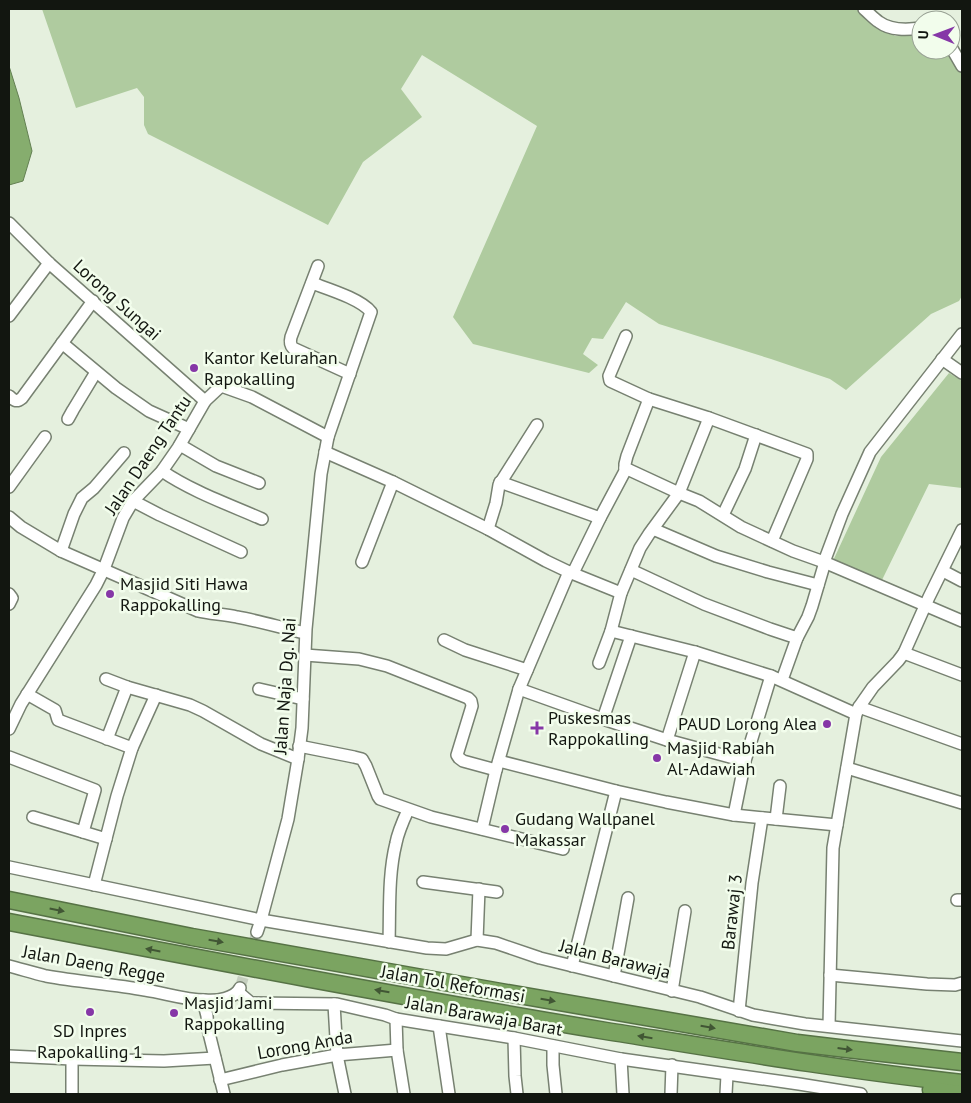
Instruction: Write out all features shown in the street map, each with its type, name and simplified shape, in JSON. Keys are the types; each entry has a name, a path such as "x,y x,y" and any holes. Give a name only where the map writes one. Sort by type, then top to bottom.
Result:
{"highway":[{"name":"Jalan Tol Reformasi","path":"9,900 192,937 797,1042 847,1050 962,1062"},
{"name":"Jalan Tol Reformasi","path":"9,922 494,1012 776,1059 962,1083"},
{"path":"776,1059 900,1086 958,1094"}],"street":[{"path":"864,9 879,22 887,26 911,29"},
{"name":"Lorong Sungai","path":"9,223 49,263 206,401"},
{"path":"9,316 49,263"},
{"path":"318,266 290,340 291,346 350,374"},
{"name":"Jalan Naja Dg. Nai","path":"257,932 288,820 298,759 302,728 306,633 321,474 325,452 328,437 371,310 357,301 312,283"},
{"path":"9,396 16,402 22,398 93,301"},
{"path":"782,680 808,617 824,562 842,514 870,452 962,334"},
{"path":"626,336 609,376 610,381 649,399 756,435 808,456 772,541"},
{"path":"62,344 116,388 148,411 189,429"},
{"path":"942,359 962,373"},
{"path":"68,419 96,372"},
{"name":"Jalan Daeng Tantu","path":"9,729 12,710 27,694 88,599 104,569 123,518 133,501 162,471 206,401 220,387 252,396 328,437"},
{"path":"482,829 519,688 571,573 626,468 627,456 649,399"},
{"path":"599,662 611,631 621,593 640,548 679,493 708,418"},
{"path":"488,529 500,482 537,425"},
{"path":"723,515 745,469 756,435"},
{"path":"9,487 45,437"},
{"path":"180,445 216,466 259,483"},
{"path":"325,452 393,482 571,573 621,593"},
{"path":"61,551 74,514 82,498 94,488 124,453"},
{"path":"626,468 699,501 741,527 793,551 824,562 962,621"},
{"path":"162,471 199,491 262,519"},
{"path":"362,562 393,482"},
{"path":"500,482 600,518"},
{"path":"133,501 241,552"},
{"path":"9,517 21,527 61,551 198,611 223,614 306,633"},
{"path":"653,529 716,556 818,585"},
{"path":"829,1026 833,848 858,710 873,687 898,662 904,652 962,530"},
{"path":"631,570 704,604 798,638"},
{"path":"943,571 962,581"},
{"path":"9,594 12,598 9,604"},
{"path":"611,631 695,652 771,676 858,710 962,744"},
{"path":"603,719 631,636"},
{"path":"444,640 465,650 527,670"},
{"path":"667,740 695,652"},
{"path":"904,652 962,675"},
{"path":"305,655 347,657 387,666 468,698 472,706 457,755 463,760 734,815 837,825"},
{"path":"734,815 745,761 771,676"},
{"path":"106,679 127,687 184,702 256,741 298,759"},
{"path":"107,739 127,687"},
{"path":"259,688 303,700"},
{"path":"519,688 667,740 745,761"},
{"path":"27,694 55,710 58,720 132,748"},
{"path":"94,886 117,796 132,748 156,695"},
{"path":"299,746 362,759 380,799 408,810 563,849"},
{"path":"9,756 95,790 83,832"},
{"path":"847,768 962,803"},
{"path":"776,819 780,786"},
{"path":"572,966 616,791"},
{"path":"390,942 391,880 394,854 398,835 408,810"},
{"path":"33,817 106,839"},
{"name":"Barawaj 3","path":"739,1010 752,883 762,818"},
{"name":"Jalan Barawaja","path":"9,868 261,920 390,942 438,949 477,940 496,943 540,958 700,997 753,1015 778,1020 962,1041"},
{"path":"424,882 497,892"},
{"path":"477,940 479,889"},
{"path":"614,976 628,898"},
{"path":"672,991 685,911"},
{"name":"Jalan Daeng Regge","path":"9,966 47,976 204,1000 220,1000 239,990"},
{"path":"830,975 927,984 955,985 962,983"},
{"name":"Jalan Barawaja Barat","path":"239,990 251,1003 334,1004 385,1014 396,1019 514,1038 621,1059 799,1084 819,1091 861,1094"},
{"path":"204,1000 208,1029 224,1094"},
{"path":"334,1004 337,1055 345,1094"},
{"path":"396,1019 397,1050 404,1094"},
{"path":"438,1026 449,1094"},
{"path":"514,1038 514,1076 517,1094"},
{"path":"553,1046 556,1094"},
{"name":"Lorong Anda","path":"220,1080 282,1064 337,1055 397,1050"},
{"path":"9,1056 164,1061 216,1058"},
{"path":"72,1059 72,1094"},
{"path":"621,1059 623,1094"},
{"path":"671,1094 672,1066"},
{"path":"726,1094 728,1075"}],"shaded area":[{"path":"42,9 856,9 895,36 911,35 911,60 954,60 962,72 962,296 959,301 931,314 846,390 830,379 659,324 626,302 603,339 592,338 583,354 598,365 589,373 473,344 453,317 537,126 422,55 401,89 422,117 363,162 328,225 148,134 144,125 144,97 137,88 76,108"},
{"path":"9,66 32,151 23,181 9,185"},
{"path":"949,373 962,381 962,488 929,484 882,580 832,563 881,457"}],"tunnel":[{"path":"240,988 257,932"}],"place":[{"name":"Kantor Kelurahan Rapokalling","path":"194,368"},
{"name":"Masjid Siti Hawa Rappokalling","path":"110,594"},
{"name":"PAUD Lorong Alea","path":"827,724"},
{"name":"Puskesmas Rappokalling","path":"537,728"},
{"name":"Masjid Rabiah Al-Adawiah","path":"657,758"},
{"name":"Gudang Wallpanel Makassar","path":"505,829"},
{"name":"SD Inpres Rapokalling 1","path":"90,1012"},
{"name":"Masjid Jami Rappokalling","path":"174,1013"}]}
